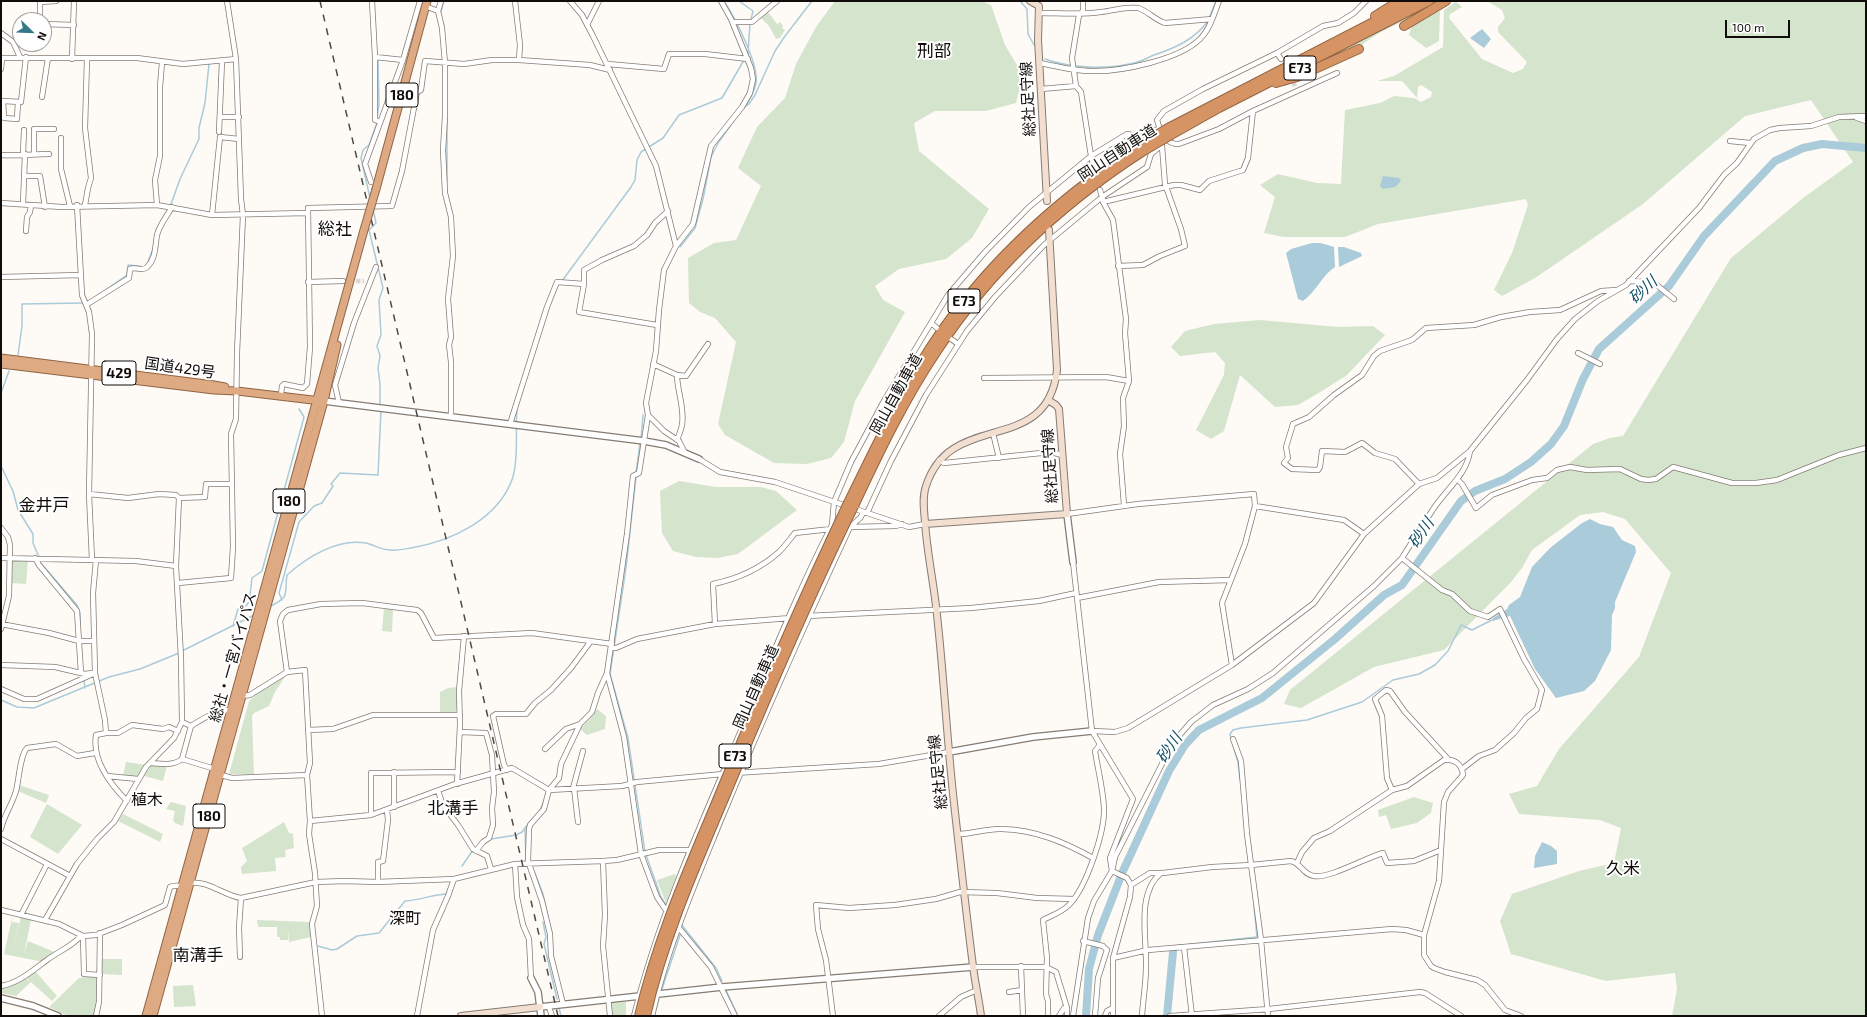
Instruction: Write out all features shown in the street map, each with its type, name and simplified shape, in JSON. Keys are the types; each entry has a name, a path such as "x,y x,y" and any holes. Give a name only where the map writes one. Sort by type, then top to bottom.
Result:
{"highway":[{"path":"1304,58 1399,1"},
{"name":"岡山自動車道","path":"1169,135 1304,58 1414,1"},
{"name":"岡山自動車道","path":"639,1016 661,940 742,738 851,504 916,385 937,351 986,284 1032,236 1061,210 1140,149 1429,1"},
{"path":"1404,26 1446,1"},
{"name":"総社・一宮バイパス","path":"153,1016 221,775 256,621 337,348 344,306 426,4"},
{"path":"1259,88 1297,77 1359,49"},
{"name":"国道429号","path":"1,358 92,373 214,390 237,390 321,401"},
{"name":"国道429号","path":"1,364 92,373"},
{"name":"総社・一宮バイパス","path":"146,1016 232,710 239,699 265,616 321,401"},
{"name":"岡山自動車道","path":"646,1016 668,942 713,825 851,504"}],"main road":[{"name":"総社足守線","path":"1030,1 1040,3 1038,13 1047,201"},
{"name":"総社足守線","path":"981,1016 973,967 966,892 946,725 945,692 937,609 925,524 923,502 924,489 933,467 952,448 964,441 1009,429 1026,422 1040,410 1048,400 1056,378 1049,230"},
{"name":"総社足守線","path":"925,524 1067,514 1059,409 1048,400"},
{"path":"461,1016 540,1007"}],"street":[{"path":"40,12 40,2 56,1"},
{"path":"72,59 74,1"},
{"path":"178,583 231,578 233,547 231,434 236,419 237,353 243,215 241,199 236,60 227,1"},
{"path":"372,1 375,57 375,120 378,121"},
{"path":"371,182 366,164 378,121 396,87 420,1"},
{"path":"441,1 438,11 442,28 445,63 445,116 443,150 445,192 451,217 453,256 448,299 451,337 449,345 452,362 451,417"},
{"path":"515,1 520,45 519,60"},
{"path":"569,1 582,15 608,64 656,166 676,246"},
{"path":"587,25 599,1"},
{"path":"562,1004 551,956 550,934 542,902 529,865 528,847 530,825 544,809 548,790 559,778 561,764 580,724 594,710 598,693 607,673 613,647 633,476 639,474 642,440 648,415 646,403 656,351 664,270 676,246 693,224 711,146 742,107 750,92 752,79 748,58 734,21 721,1"},
{"path":"734,21 750,22 777,1"},
{"path":"1083,1 1083,11 1080,15 1072,58 1076,86 1081,92 1093,164"},
{"path":"1040,64 1074,67 1090,71 1111,70 1150,63 1170,56 1200,39 1219,1"},
{"path":"1337,73 1296,89 1219,129 1179,144 1173,145 1169,135 1160,128 1157,120 1164,111 1203,89 1277,53 1322,26 1338,23 1354,13 1366,1"},
{"path":"426,4 438,11"},
{"path":"1038,13 1081,13 1135,8 1143,10 1158,21 1165,23 1210,19"},
{"path":"52,24 74,25"},
{"path":"1,33 12,42 20,57"},
{"path":"1277,53 1281,60"},
{"path":"608,64 664,69 669,54 705,54 748,58"},
{"path":"1,69 2,58 20,57 72,59 137,58 183,64 236,60"},
{"path":"18,102 3,101 4,118 17,119 18,102 21,102 26,57"},
{"path":"375,57 403,60"},
{"path":"42,97 48,58"},
{"path":"85,205 91,178 85,128 87,59"},
{"path":"281,396 282,386 284,384 303,388 307,384 310,347 308,208 392,206 404,163 416,92 420,90 426,62 464,64 492,60 519,60 590,65 610,70"},
{"path":"219,132 222,61"},
{"path":"157,205 155,180 160,156 160,87 162,62"},
{"path":"1041,89 1076,86"},
{"path":"1103,200 1181,185 1200,190 1209,181 1243,170 1248,158 1252,111"},
{"path":"1851,116 1866,121"},
{"path":"310,821 371,815 457,784 512,768 548,790 622,786 634,782 722,774 879,764 904,761 1033,736 1092,731 1115,732 1128,728 1232,665 1314,603 1364,534 1419,484 1437,478 1470,451 1528,380 1557,339 1575,319 1598,301 1629,281 1699,208 1724,175 1737,163 1750,143 1770,130 1811,126 1839,117 1866,116"},
{"path":"220,117 239,117"},
{"path":"634,1016 667,909 690,850 789,618 832,526 834,502 851,462 884,398 948,295 1029,207 1091,156 1127,134 1142,137 1160,128"},
{"path":"34,154 34,129 54,129"},
{"path":"23,204 24,130"},
{"path":"652,1016 657,994 679,925 708,851 809,616 850,527 865,513 926,395 958,344 995,297 1049,240 1147,167 1151,154 1162,146 1169,135"},
{"path":"212,215 220,137 239,139"},
{"path":"1142,137 1151,154"},
{"path":"61,138 61,169 70,206"},
{"path":"1730,142 1750,143"},
{"path":"1118,266 1143,265 1185,246 1182,230 1166,187 1162,146"},
{"path":"1,155 16,156 24,154 48,154"},
{"path":"24,176 40,176 45,207"},
{"path":"1100,190 1103,200 1113,220 1126,318 1125,332 1129,381 1123,398 1124,426 1120,454 1124,505"},
{"path":"1,203 45,207 85,205 157,205 212,215 308,213"},
{"path":"26,231 27,218 31,205"},
{"path":"77,206 80,275 92,334 89,494 94,560 94,641 96,674 106,733"},
{"path":"86,303 129,278 130,269 133,267 147,268 154,258 157,234 170,207"},
{"path":"658,325 579,312 584,284 584,270 602,260 634,246 647,235 655,224 668,212"},
{"path":"339,403 335,385 367,281 376,267"},
{"path":"1,277 80,275"},
{"path":"308,282 343,281"},
{"path":"1629,281 1653,282 1674,299"},
{"path":"511,424 547,307 557,282 584,284"},
{"path":"1419,484 1395,459 1375,453 1362,443 1344,452 1322,451 1320,467 1318,470 1292,469 1284,463 1288,458 1286,447 1293,424 1309,417 1334,395 1362,375 1374,356 1380,351 1412,340 1426,328 1474,325 1502,317 1530,312 1560,310 1601,291 1617,290"},
{"path":"931,323 938,328"},
{"path":"951,339 958,344"},
{"path":"653,364 686,376 708,344"},
{"path":"1578,354 1600,364"},
{"path":"677,440 682,425 683,415 677,386 678,374"},
{"path":"984,378 1106,377 1129,381"},
{"path":"321,401 642,440 666,445 699,459 720,472 775,482 909,527 925,524"},
{"path":"648,415 664,431 677,440 685,453"},
{"path":"993,433 999,458"},
{"path":"1457,479 1462,484 1476,508 1492,495 1532,480 1547,478 1557,470 1570,467 1587,470 1620,469 1648,480 1656,479 1673,467 1732,483 1756,483 1777,480 1839,456 1866,448"},
{"path":"1073,1016 1084,941 1094,901 1113,872 1115,857 1165,758 1178,737 1191,722 1213,705 1248,689 1273,673 1404,559 1432,510 1469,462 1470,451"},
{"path":"939,460 944,463 1051,452 1062,455"},
{"path":"89,494 128,498 159,494 176,494 179,498 205,497 206,484 232,484"},
{"path":"1113,872 1110,858 1133,799 1099,746 1092,731 1067,514 1124,505 1254,494 1255,506 1245,544 1222,602 1232,665"},
{"path":"45,920 70,876 97,839 114,822 138,780 174,738 182,722 181,647 176,566 179,498"},
{"path":"1255,506 1344,520 1364,534"},
{"path":"715,624 713,584 732,581 747,573 774,556 795,533 850,527 896,526 902,524"},
{"path":"1,528 10,541 9,596 1,629"},
{"path":"1,558 136,561 176,566"},
{"path":"38,558 40,565 76,609 80,641 81,673"},
{"path":"1404,559 1442,590 1452,594 1473,612 1488,617 1494,615 1499,609 1502,611 1524,659 1542,690 1540,702 1534,712 1526,718 1514,733 1495,750 1479,756 1462,769"},
{"path":"287,672 280,621 283,614 299,608 321,604 362,603 417,610 421,612 434,638 532,633 591,641 613,647 637,639 715,624 809,616 971,608 1038,601 1159,582 1231,580"},
{"path":"1,624 49,633 80,641 94,641"},
{"path":"457,784 460,732 459,691 464,636"},
{"path":"507,770 504,765 493,716 496,714 526,714 535,703 551,690 567,673 591,641"},
{"path":"1,665 55,667 81,673 96,674"},
{"path":"239,699 250,695 287,672 305,670 310,763 307,775 310,821 309,834 316,882 317,906 312,924 322,1016"},
{"path":"607,673 634,782 644,853 657,897 711,967 722,986 735,1016"},
{"path":"1,689 24,699 37,699 96,674"},
{"path":"1392,790 1387,778 1382,716 1374,699 1386,690 1390,691 1405,712 1448,759 1458,763 1462,769 1461,778 1450,789 1444,802 1438,887 1433,898 1424,935 1424,955 1430,966 1445,972 1477,980 1490,990 1505,1010 1521,1016"},
{"path":"151,763 170,764 178,762 182,759 191,726 224,710 232,710"},
{"path":"308,730 333,729 374,715 460,716"},
{"path":"182,722 191,726"},
{"path":"127,801 107,776 96,753 96,735 106,733 118,734 132,725 138,724 163,729 169,727 178,731"},
{"path":"544,749 566,728 580,724"},
{"path":"460,732 486,733 492,755 492,830 489,838 483,842 476,851"},
{"path":"1232,739 1241,761 1250,865 1261,940 1269,1009 1268,1016"},
{"path":"1,829 1,820 15,792 23,754 27,748 56,744 77,756 96,753"},
{"path":"1048,1016 1043,920 1067,907 1074,899 1093,858 1100,833 1104,809 1095,751 1099,746"},
{"path":"578,822 573,788 583,751"},
{"path":"182,759 215,769 221,775 232,778 307,775"},
{"path":"1297,863 1302,852 1314,838 1330,831 1392,790 1407,786 1448,759"},
{"path":"394,772 394,807"},
{"path":"371,815 371,773 458,772"},
{"path":"107,776 138,780"},
{"path":"438,791 443,805 458,825 472,849 487,856 491,870"},
{"path":"378,882 378,862 383,861 388,820 387,810"},
{"path":"958,834 971,834 1002,829 1037,834 1054,838 1093,858"},
{"path":"1,839 70,876"},
{"path":"1,986 33,971 48,959 68,948 82,936 100,933 163,906 170,887 183,886 191,882 209,886 230,896 242,898 316,882 378,882 454,879 515,864 529,865 604,861 644,853 672,850 708,851"},
{"path":"1131,885 1150,872 1161,873 1212,867 1291,861 1297,863 1310,875 1322,877 1383,853 1387,863 1414,861 1441,850"},
{"path":"604,861 606,915 603,946 610,1016"},
{"path":"21,915 47,864"},
{"path":"515,864 517,897 523,925 529,939 531,978 538,992 541,1016"},
{"path":"1113,872 1127,878 1131,885 1130,897 1113,958 1113,1016"},
{"path":"1142,1016 1146,951 1145,902 1154,879 1161,873"},
{"path":"417,1016 433,930 454,879"},
{"path":"833,1016 823,947 818,929 816,905 849,908 895,905 966,892 996,893 1037,898 1074,899"},
{"path":"240,957 239,928 242,898"},
{"path":"1,910 58,924 82,936"},
{"path":"1113,958 1146,951 1173,948 1392,929 1406,930 1424,935"},
{"path":"96,1016 99,1002 100,933"},
{"path":"82,936 84,974 100,975"},
{"path":"1084,941 1103,946 1107,950"},
{"path":"1184,947 1192,1015"},
{"path":"1107,950 1105,962 1107,965 1113,966"},
{"path":"1095,1016 1098,978 1107,950"},
{"path":"540,1007 639,997 722,986 973,967 1021,966 1046,967 1056,972 1067,1008 1067,1016"},
{"path":"1021,966 1023,1016"},
{"path":"939,1016 961,997 977,990"},
{"path":"1009,992 1022,990"},
{"path":"1170,1016 1269,1009 1420,992 1425,993 1461,1016"},
{"path":"1,998 47,1014 58,1016"},
{"path":"549,1007 552,1016"},
{"path":"1059,1016 1064,1008 1067,1008"},
{"path":"1105,1016 1107,1011 1113,1008"}],"green space":[{"path":"835,1 982,1 991,5 1005,45 1018,67 1020,87 1016,103 986,111 935,111 914,123 919,151 989,209 972,238 946,259 899,269 875,286 883,300 905,312 855,401 844,442 831,458 807,464 774,463 725,435 718,424 736,342 715,318 700,312 689,303 688,258 714,243 736,240 761,186 738,168 757,127 785,98 796,64 816,27"},
{"path":"1437,1 1444,1 1417,16 1407,19 1379,33 1360,46 1302,71"},
{"path":"1487,1 1866,1 1866,1016 1672,1016 1677,989 1675,973 1606,981 1511,954 1500,921 1512,894 1579,871 1614,863 1621,828 1600,820 1519,814 1509,794 1537,786 1559,749 1639,657 1671,573 1625,519 1603,512 1580,515 1532,550 1522,568 1511,582 1444,650 1374,667 1301,708 1284,704 1290,690 1593,444 1610,438 1623,436 1731,258 1803,198 1853,162 1811,100 1745,116 1643,204 1535,278 1502,296 1494,290 1512,253 1528,205 1526,199 1378,224 1345,237 1284,237 1264,233 1275,197 1260,185 1278,174 1317,183 1341,184 1345,110 1380,103 1394,96 1414,98 1421,102 1431,97 1432,92 1421,85 1418,87 1417,98 1402,81 1377,81 1394,76 1443,47 1444,10 1456,2 1462,7 1450,14 1449,18 1482,59 1513,73 1523,69 1527,62 1498,32 1498,27 1505,18 1502,10"},
{"path":"1439,11 1439,41 1426,48 1409,35 1412,25"},
{"path":"768,12 777,24 780,22 783,26 782,28 785,30 780,38 776,39 769,26 761,18"},
{"path":"1260,320 1338,327 1373,326 1385,335 1347,375 1298,405 1275,407 1240,375 1224,431 1211,439 1196,430 1224,375 1225,363 1215,352 1180,356 1171,347 1185,331 1214,324"},
{"path":"679,481 716,487 761,487 776,491 797,510 738,554 717,558 696,557 673,551 662,533 660,491"},
{"path":"12,559 28,560 26,584 11,583"},
{"path":"384,608 393,609 392,632 382,631"},
{"path":"286,675 275,692 269,706 254,713 252,716 254,775 229,774 249,701 260,691"},
{"path":"458,687 458,710 456,710 456,714 440,714 440,692 448,688"},
{"path":"597,709 606,716 605,729 587,735 580,729"},
{"path":"126,762 146,765 137,779 123,776"},
{"path":"152,765 167,766 163,781 144,776"},
{"path":"19,785 49,795 46,803 20,792 18,790"},
{"path":"1414,797 1433,803 1431,813 1417,823 1391,829 1386,815 1379,817 1378,810"},
{"path":"171,802 186,806 183,826 175,823 173,820 175,811 166,809"},
{"path":"47,804 82,825 58,854 30,837"},
{"path":"123,814 163,834 160,842 118,821"},
{"path":"284,822 289,833 293,834 294,848 285,850 286,857 275,858 276,871 242,874 241,867 247,861 242,848"},
{"path":"675,874 676,877 666,903 657,880"},
{"path":"13,914 12,922 19,923 13,952 21,916 30,918 31,920 24,954 28,941 57,953 43,962 4,954"},
{"path":"257,920 309,922 311,937 289,942 288,930 288,940 280,940 280,937 277,937 277,927 258,927"},
{"path":"102,959 122,959 122,975 103,974"},
{"path":"35,971 57,996 52,1001 31,982 16,996 1,993 1,987 25,977 30,982 26,976"},
{"path":"98,977 97,1003 94,1016 68,1016 49,1007 79,978"},
{"path":"193,985 196,1006 174,1007 173,986"},
{"path":"626,1002 626,1016 612,1016 611,1003"}],"water":[{"path":"1482,29 1491,39 1484,48 1470,38"},
{"path":"1383,176 1399,178 1401,181 1395,187 1383,189 1380,186"},
{"path":"1312,243 1321,243 1334,247 1335,267 1326,274 1312,293 1303,301 1298,299 1286,253 1291,249"},
{"path":"1338,247 1344,247 1361,253 1362,256 1339,267"},
{"path":"1590,519 1600,524 1613,527 1622,540 1635,546 1636,552 1615,602 1615,608 1612,615 1611,650 1595,681 1584,691 1556,698 1535,669 1510,616 1493,621 1493,618 1507,609 1509,605 1520,597 1532,567 1550,548 1582,523"},
{"path":"1542,842 1551,846 1557,851 1557,864 1534,868 1535,856"}],"waterway":[{"path":"440,15 444,1"},
{"path":"724,1 745,41 756,75 754,90 744,108"},
{"path":"739,1 753,11 750,23 748,54"},
{"path":"746,106 755,95 775,51 812,1"},
{"path":"1020,1 1027,9 1028,34 1034,45"},
{"path":"1209,18 1216,1"},
{"path":"1045,59 1089,67 1112,67 1141,61 1184,42 1203,28 1208,21"},
{"path":"377,119 379,104 378,59"},
{"path":"562,281 631,187 635,180 637,160 641,152 663,138 679,115 722,98 744,60"},
{"path":"170,207 180,179 199,139 199,128 205,103 209,64"},
{"path":"680,247 695,228 703,199 711,157 718,143 741,111"},
{"path":"447,118 447,182"},
{"path":"370,198 361,158 363,150 369,145 377,123"},
{"name":"砂川","path":"1086,1016 1089,969 1098,935 1123,871 1169,771 1185,745 1199,730 1262,698 1335,639 1384,595 1402,585 1461,501 1475,491 1505,479 1531,462 1551,444 1564,426 1583,379 1599,349 1669,286 1704,236 1775,161 1803,148 1822,144 1866,148"},
{"path":"373,209 376,223 369,230 383,288 379,300 381,335 377,346 380,356 378,368 380,405"},
{"path":"147,264 153,249"},
{"path":"94,298 127,275 128,265 145,267"},
{"path":"18,355 22,326 22,304 83,303"},
{"path":"1,393 9,371"},
{"path":"233,626 238,609 245,607 253,597 250,595 252,578 262,571 304,417 299,409"},
{"path":"282,600 279,593 299,522 314,506 322,503 333,486 331,484 340,473 378,475 381,410"},
{"path":"269,607 284,598 287,575 295,568 324,550 345,543 355,542 366,543 387,550 398,550 427,545 458,534 485,516 497,505 506,492 513,477 516,460 517,410"},
{"path":"641,439 643,415"},
{"path":"636,473 640,443"},
{"path":"1,466 13,491 18,510 33,534 33,543 39,557"},
{"path":"636,477 626,568 610,674 628,738 645,852"},
{"path":"39,561 77,605 80,613 80,627"},
{"path":"182,651 254,615"},
{"path":"1231,739 1230,734 1233,730 1307,720 1362,702 1393,680 1419,674 1435,665 1448,651 1461,625 1472,630 1494,619"},
{"path":"1,700 17,707 34,708 109,677 140,669 179,653"},
{"path":"84,681 85,688"},
{"path":"1,710 1,729"},
{"path":"1233,745 1238,762 1240,780"},
{"path":"540,810 544,801"},
{"path":"491,839 516,835 522,832 528,824"},
{"path":"525,828 526,860"},
{"path":"462,866 473,850"},
{"path":"646,855 661,897 667,907"},
{"path":"534,871 543,894 548,917"},
{"path":"318,946 332,950 337,949 357,936 379,933 405,901 446,894 447,892"},
{"path":"1174,946 1257,937 1254,906"},
{"path":"543,922 546,937 544,944 557,999"},
{"path":"681,924 716,968 722,981"},
{"path":"662,989 680,935"},
{"path":"1167,1016 1173,952"},
{"path":"726,990 738,1016"},
{"path":"654,1016 659,999"},
{"path":"559,1008 561,1016"}],"tunnel":[{"path":"1290,77 1295,86"},
{"path":"398,87 415,92"},
{"path":"1093,164 1100,190"},
{"path":"343,281 364,281"}],"railway":[{"path":"320,1 558,1016"}],"district":[{"name":"刑部","path":"934,51"},
{"name":"総社","path":"335,229"},
{"name":"金井戸","path":"44,505"},
{"name":"植木","path":"147,800"},
{"name":"北溝手","path":"453,808"},
{"name":"久米","path":"1623,868"},
{"name":"深町","path":"405,919"},
{"name":"南溝手","path":"198,955"}]}
